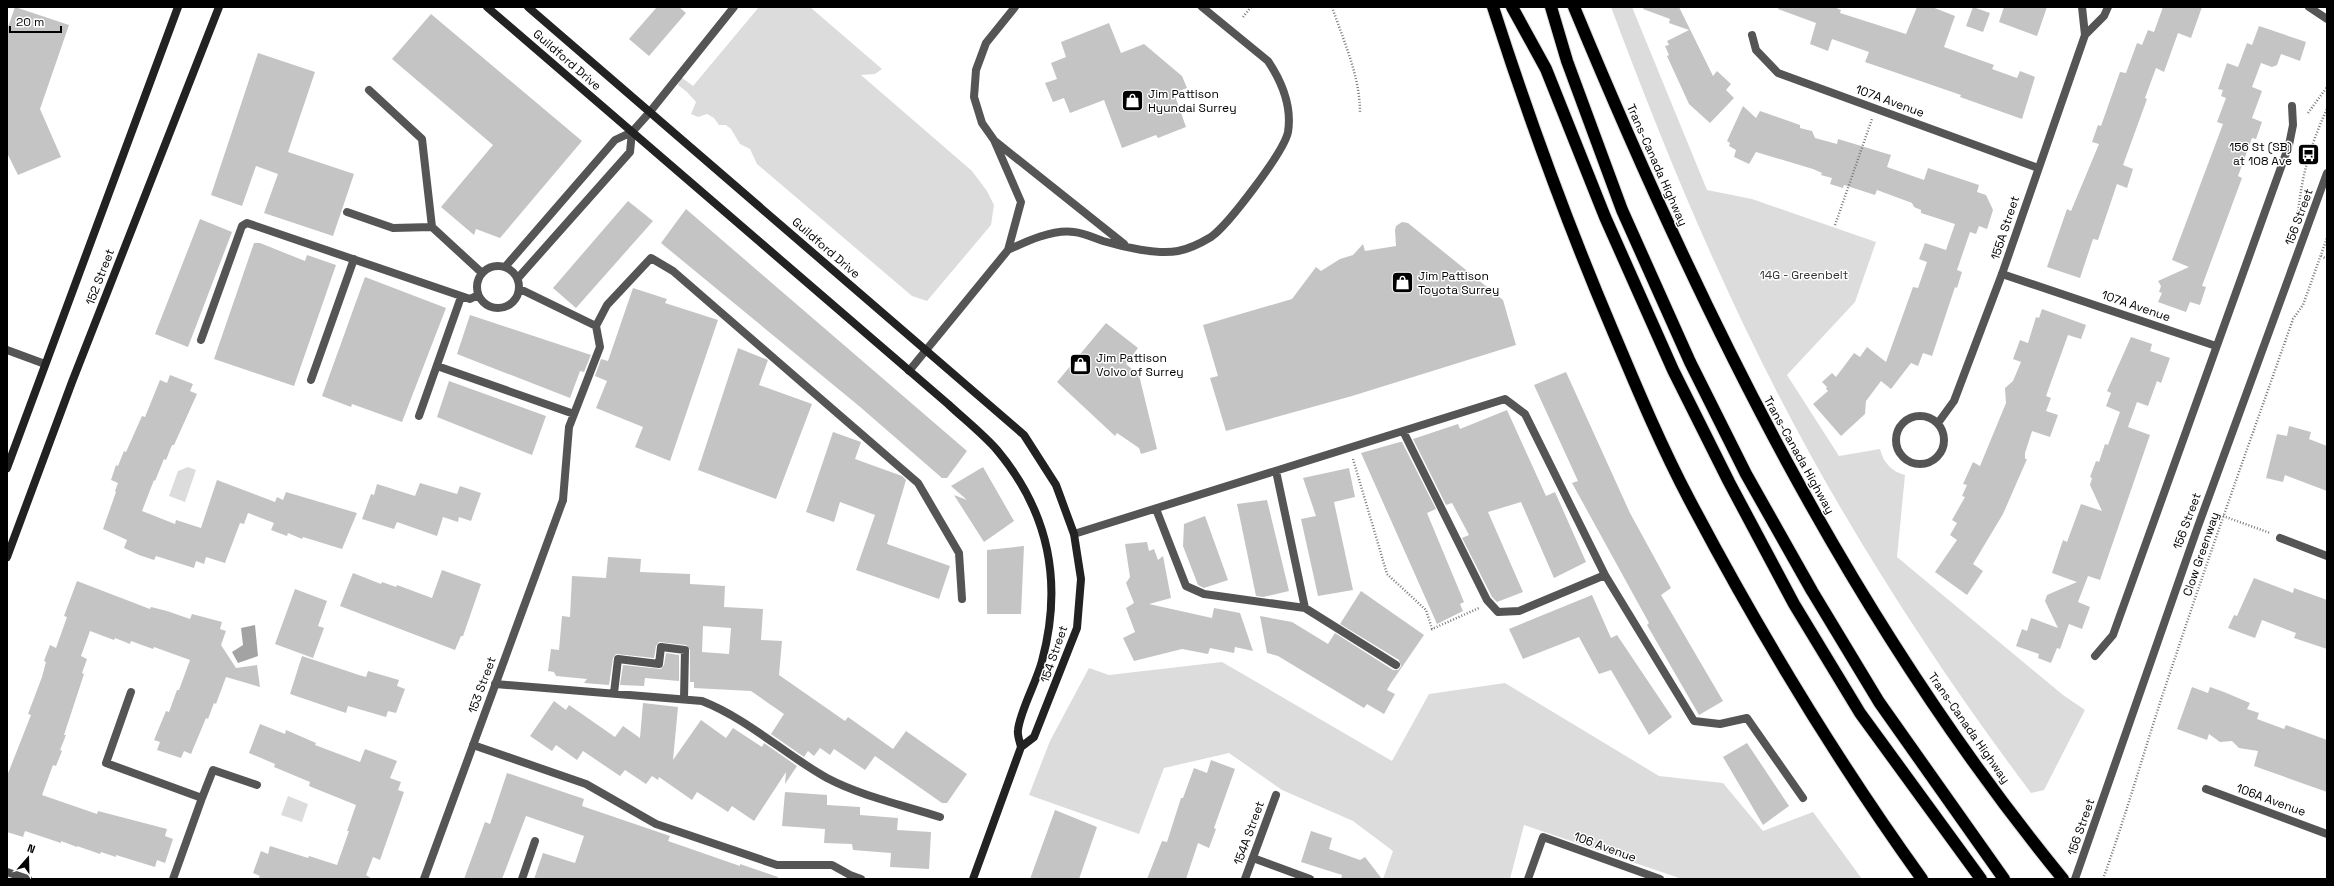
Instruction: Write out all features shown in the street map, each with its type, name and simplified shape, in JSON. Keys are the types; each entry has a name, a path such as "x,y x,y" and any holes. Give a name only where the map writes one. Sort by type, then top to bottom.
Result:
{"highway":[{"path":"1493,7 1516,80 1571,231 1636,386 1688,498 1759,625 1821,729 1887,831 1922,879"},
{"path":"1512,7 1546,69 1606,216 1673,370 1729,482 1780,577 1860,713 1981,879"},
{"path":"1551,7 1567,61 1622,210 1690,362 1746,474 1812,591 1878,702 2004,879"},
{"name":"Trans-Canada Highway","path":"1574,7 1654,196 1726,346 1781,454 1848,572 1913,673 2028,836 2063,879"},
{"path":"1581,7 1592,51"}],"main road":[{"name":"152 Street","path":"7,468 178,7"},
{"name":"152 Street","path":"7,557 74,374 219,7"},
{"name":"Guildford Drive","path":"487,7 909,371 996,449 1019,480 1042,528"},
{"name":"Guildford Drive","path":"528,7 649,113 1024,435 1056,485 1074,534"},
{"name":"154 Street","path":"973,879 1021,747 1018,730 1042,661 1052,619 1052,572 1042,528"},
{"name":"154 Street","path":"1021,747 1034,737 1077,628 1081,579 1074,534"}],"street":[{"path":"505,267 615,140 632,132 649,113 734,7"},
{"path":"909,371 1008,250 1021,202 994,140 982,123 974,97 976,70 986,43 1015,7"},
{"path":"1008,250 1038,236 1073,232 1107,242 1157,253 1178,251 1211,236 1224,225 1275,159 1288,133 1288,106 1274,70 1268,61 1202,7"},
{"name":"155A Street","path":"2082,7 2085,35"},
{"name":"155A Street","path":"1938,423 1954,401 2002,274 2085,35 2104,16 2108,7"},
{"path":"2309,7 2327,19"},
{"name":"107A Avenue","path":"1752,35 1756,50 1778,73 2038,168"},
{"path":"369,90 422,138 432,227 482,273"},
{"path":"2095,656 2113,635 2289,145 2293,125 2292,106"},
{"path":"518,278 630,152 632,132"},
{"path":"994,140 1125,245"},
{"name":"156 Street","path":"2075,879 2197,529 2327,173"},
{"path":"347,212 393,228 432,227"},
{"path":"201,340 242,226 247,223 462,297 470,299 478,295"},
{"path":"520,289 596,326 607,304 651,258 673,271 918,483 959,553 962,599"},
{"path":"311,380 354,259"},
{"path":"490,267 505,267 511,270 518,278 520,289 515,302 503,309 489,307 478,295 477,284 482,273 490,267"},
{"name":"107A Avenue","path":"2002,274 2216,346"},
{"path":"419,416 462,297"},
{"name":"153 Street","path":"424,879 563,500 569,427 600,347 596,326"},
{"path":"7,350 45,364"},
{"path":"437,366 574,414"},
{"path":"1074,534 1505,399 1525,414 1605,574 1694,721 1720,724 1747,718 1804,798"},
{"path":"1922,415 1932,418 1938,423 1945,440 1940,455 1929,463 1920,464 1904,459 1896,445 1896,436 1899,427 1905,420 1913,416 1922,415"},
{"path":"1403,431 1490,603 1498,612 1518,611 1605,574"},
{"path":"1276,471 1305,608"},
{"path":"1156,509 1186,586 1204,594 1305,608 1396,665"},
{"path":"2280,538 2327,556"},
{"path":"614,693 618,659 659,664 661,647 685,650 684,699"},
{"path":"495,684 702,701 731,715 826,777 840,784 940,816"},
{"path":"131,692 106,763 202,798"},
{"path":"473,745 586,784 656,824 777,865 832,865 861,879"},
{"path":"173,879 213,770 257,786"},
{"name":"106A Avenue","path":"2206,789 2327,834"},
{"name":"154A Street","path":"1245,879 1276,795"},
{"name":"106 Avenue","path":"1528,879 1543,837 1660,879"},
{"path":"522,879 536,841"},
{"path":"1253,858 1310,879"},
{"path":"7,872 28,879"}],"path":[{"path":"1243,17 1252,7"},
{"path":"1332,7 1355,72 1360,94 1360,114"},
{"path":"2308,113 2327,87"},
{"path":"2298,215 2302,175 2315,135 2327,109"},
{"path":"1836,225 1872,117"},
{"name":"Clow Greenway","path":"2103,879 2126,813 2173,663 2224,516 2293,319 2303,305 2327,238"},
{"path":"2320,256 2327,258"},
{"path":"1352,457 1387,574 1426,610 1432,629 1490,603"},
{"path":"2224,516 2260,529"}],"green space":[{"path":"759,7 810,7 882,69 875,74 861,75 972,171 987,191 994,205 991,225 927,301 912,296 757,164 750,149 740,144 731,129 726,125 719,125 714,118 707,114 698,117 691,114 696,102 678,85 681,77 693,86"},
{"name":"14G - Greenbelt","path":"1611,7 1632,7 1707,190 1752,199 1876,242 1855,302 1787,375 1839,456 1880,449 1883,458 1889,466 1896,472 1905,475 1897,557 2063,695 2085,710 2044,790 2031,793 1943,670 1861,542 1810,454 1781,400 1727,290 1702,234 1655,121"},
{"path":"188,467 196,470 185,502 169,496 178,471"},
{"path":"1222,662 1392,761 1429,694 1505,683 1659,776 1723,783 1763,831 1813,812 1862,879 1682,879 1524,825 1510,879 1383,879 1393,851 1353,821 1282,790 1229,753 1164,768 1139,834 1029,795 1050,741 1089,668 1109,675"},
{"path":"288,796 308,804 302,822 281,815"}],"shaded area":[{"path":"255,625 258,656 238,663 232,652 243,645 241,628"}],"building":[{"path":"15,7 69,25 40,109 61,157 18,175 7,153 7,30"},
{"path":"657,7 679,7 686,13 649,56 629,39"},
{"path":"1644,7 1679,7 1713,76 1717,71 1731,84 1726,90 1734,98 1710,123 1689,104 1667,56 1669,55 1665,46 1669,45 1667,41 1689,30 1669,23 1670,19 1643,9"},
{"path":"1779,7 1834,7 1841,10 1840,13 1906,34 1917,7 1932,7 1955,16 1944,47 1994,65 1992,69 2017,78 2020,71 2035,77 2022,119 1960,97 1961,95 1865,62 1869,52 1832,39 1828,51 1810,44 1816,23 1778,9"},
{"path":"1973,7 1990,13 1983,32 1966,26"},
{"path":"2004,7 2047,7 2037,36 1999,22"},
{"path":"2163,7 2202,7 2191,38 2178,33 2164,72 2156,68 2145,98 2147,99 2123,165 2133,169 2127,188 2117,184 2098,240 2093,239 2080,278 2047,267 2067,209 2071,211 2099,144 2092,142 2098,125 2101,126 2120,72 2126,73 2137,43 2142,45 2148,30 2154,32"},
{"path":"431,14 582,141 500,238 476,229 474,235 441,207 493,145 392,59"},
{"path":"1109,23 1121,53 1144,44 1182,76 1187,88 1174,93 1186,127 1158,138 1156,135 1122,148 1104,100 1070,113 1064,98 1053,102 1045,83 1057,79 1051,63 1066,57 1061,42"},
{"path":"2259,26 2306,42 2300,61 2281,54 2277,65 2272,67 2261,63 2252,87 2262,91 2252,118 2262,122 2256,139 2252,138 2238,176 2242,178 2202,286 2206,287 2200,305 2190,302 2186,312 2158,302 2162,293 2159,292 2161,286 2158,281 2189,267 2172,260 2223,124 2217,122 2226,98 2221,96 2223,90 2218,89 2227,63 2238,67 2247,43 2252,45"},
{"path":"258,53 315,72 288,152 354,174 333,236 264,213 278,174 256,166 242,206 211,195"},
{"path":"1743,106 1756,118 1760,111 1800,125 1800,128 1812,131 1815,138 1837,144 1838,139 1891,155 1887,167 1924,180 1928,168 1979,185 1977,192 1986,195 1993,210 1987,229 1979,226 1976,234 1970,232 1957,270 1962,272 1957,288 1955,287 1932,356 1923,353 1918,366 1911,363 1891,389 1881,381 1866,401 1865,414 1841,436 1813,404 1828,391 1826,389 1827,387 1822,382 1832,373 1836,377 1854,353 1860,357 1867,347 1886,362 1913,287 1918,288 1927,262 1919,259 1925,243 1946,250 1955,224 1921,213 1921,210 1914,207 1912,203 1877,190 1875,195 1844,185 1843,188 1830,184 1832,178 1821,175 1822,173 1813,169 1756,152 1749,164 1734,157 1736,150 1729,146 1730,143 1727,141"},
{"path":"628,201 653,221 576,308 553,288"},
{"path":"686,209 967,451 947,478 942,478 859,406 661,243"},
{"path":"200,219 232,232 188,347 155,334"},
{"path":"1402,222 1408,223 1503,300 1516,345 1352,396 1226,431 1210,378 1218,376 1203,325 1292,299 1316,267 1321,271 1340,259 1353,255 1363,244 1365,251 1396,246 1396,226"},
{"path":"254,243 260,243 305,261 307,255 336,265 294,386 214,359"},
{"path":"365,277 446,308 402,422 352,404 351,407 322,396"},
{"path":"633,288 667,299 665,303 718,320 670,461 635,447 643,427 596,408 607,381 595,376 601,359 608,361"},
{"path":"2042,309 2086,325 2081,339 2068,335 2046,396 2051,398 2046,411 2058,415 2050,437 2032,431 2025,453 2025,459 2027,459 2003,514 1973,564 1983,571 1967,595 1935,572 1957,540 1950,535 1957,523 1952,520 1965,497 1962,496 1967,485 1963,484 1973,462 1980,466 2006,403 2005,388 2013,381 2021,362 2013,359 2020,340 2028,343 2036,317 2039,318"},
{"path":"470,315 591,355 584,372 580,371 570,398 457,354"},
{"path":"1106,323 1138,348 1126,364 1139,375 1157,449 1141,454 1139,448 1117,433 1115,436 1057,382"},
{"path":"2131,337 2152,344 2150,351 2170,358 2161,383 2157,381 2148,406 2137,402 2128,427 2150,435 2100,580 2088,576 2078,602 2090,607 2082,629 2069,624 2060,649 2057,648 2051,663 2038,658 2039,654 2016,646 2022,629 2027,631 2031,618 2058,628 2045,601 2047,595 2077,582 2052,573 2063,540 2067,542 2081,504 2102,511 2090,485 2092,478 2090,477 2096,461 2099,462 2105,444 2108,445 2120,412 2106,406 2111,393 2107,391"},
{"path":"738,348 768,360 759,385 812,404 776,499 698,470"},
{"path":"1566,372 1630,513 1671,588 1661,595 1723,701 1699,715 1647,625 1649,623 1572,483 1578,481 1534,385"},
{"path":"170,375 193,384 190,391 197,394 174,445 172,445 166,460 164,459 155,481 154,480 142,511 175,524 176,520 201,528 217,480 275,502 277,497 283,500 286,492 357,513 342,549 303,537 302,539 288,533 287,536 271,530 274,523 248,513 244,524 240,523 225,563 206,557 204,564 196,561 194,568 156,556 154,560 139,555 124,548 127,540 103,529 118,483 111,480 116,465 118,466 124,451 126,452 142,416 145,417 160,380 167,383"},
{"path":"449,381 546,416 532,455 437,417"},
{"path":"1507,410 1546,496 1555,492 1586,562 1554,578 1521,502 1488,512 1523,592 1497,602 1492,597 1462,538 1469,535 1452,503 1446,505 1413,439 1458,424 1460,429"},
{"path":"2289,426 2311,432 2309,439 2327,446 2327,491 2285,475 2283,482 2266,478 2277,434 2287,436"},
{"path":"833,432 861,442 855,459 902,476 906,480 887,544 950,566 939,599 856,570 875,515 840,502 834,522 806,512"},
{"path":"1402,442 1436,509 1427,513 1464,602 1460,604 1463,611 1437,624 1361,453"},
{"path":"983,467 1014,521 984,542 954,495 967,500 951,486"},
{"path":"1349,468 1355,497 1334,502 1353,590 1318,596 1301,519 1316,516 1303,478"},
{"path":"420,483 457,494 460,486 481,493 471,521 459,517 458,522 443,517 437,536 397,522 394,529 362,519 371,494 374,495 377,484 415,496"},
{"path":"1267,500 1289,591 1263,597 1256,596 1237,504"},
{"path":"1205,516 1228,580 1204,588 1198,585 1183,546 1184,524"},
{"path":"1147,542 1149,551 1154,549 1158,560 1163,556 1171,598 1149,604 1212,618 1214,608 1240,613 1253,651 1235,647 1234,653 1210,648 1208,654 1182,649 1134,661 1123,638 1135,632 1126,608 1134,603 1126,583 1130,577 1125,544"},
{"path":"1024,546 1021,614 987,614 987,550"},
{"path":"608,557 641,559 640,572 690,574 690,584 725,586 724,607 763,609 761,640 782,641 779,675 845,721 848,717 893,749 906,731 967,774 947,803 942,803 875,756 865,770 834,749 830,755 820,748 814,756 808,751 804,757 771,734 784,714 751,691 694,688 694,682 690,682 690,650 686,645 659,642 656,646 654,658 616,654 613,658 609,685 584,683 587,679 556,676 554,672 548,671 551,649 559,650 562,616 570,617 572,576 606,578","holes":["703,626 731,628 729,654 702,652"]},
{"path":"442,570 481,584 463,636 461,636 455,650 340,606 353,573 381,584 382,582 396,587 397,585 432,598"},
{"path":"2254,578 2293,593 2294,588 2327,600 2327,649 2294,638 2296,633 2262,620 2255,638 2228,628 2234,615 2237,616"},
{"path":"77,581 150,609 151,607 167,611 190,619 192,614 222,622 220,629 226,631 221,645 236,668 257,665 260,687 226,677 216,704 214,703 208,719 206,718 191,754 184,751 181,758 157,750 160,742 154,740 166,711 169,712 177,690 179,690 190,660 154,647 153,649 131,641 130,644 115,638 114,640 90,631 81,656 87,659 82,673 84,674 64,735 66,735 60,750 62,751 56,766 53,765 42,795 97,814 98,811 167,829 165,836 173,839 165,863 157,860 155,867 116,855 116,857 101,852 100,854 25,831 23,837 7,832 7,776 31,715 28,714 42,677 46,662 44,661 50,645 56,648 67,617 64,616"},
{"path":"295,589 327,601 318,626 324,628 313,658 275,644"},
{"path":"1361,591 1424,635 1387,690 1395,694 1384,714 1367,704 1364,708 1278,656 1267,653 1260,616 1292,622 1328,644 1335,633 1393,670 1398,670 1401,666 1399,660 1340,624"},
{"path":"1592,595 1611,638 1617,635 1672,717 1649,735 1611,670 1599,674 1579,637 1523,659 1509,629"},
{"path":"666,653 679,655 679,681 645,678 644,686 620,685 623,665 661,669 664,665"},
{"path":"302,656 366,677 368,671 399,680 397,686 405,689 396,713 388,711 386,717 348,706 346,713 290,694"},
{"path":"2192,687 2208,693 2210,687 2224,692 2250,703 2247,709 2259,713 2257,719 2284,729 2286,725 2327,740 2327,792 2254,766 2258,751 2239,748 2232,741 2220,742 2209,734 2207,740 2177,729"},
{"path":"554,701 566,710 569,705 615,737 623,726 640,738 643,703 678,707 673,760 701,720 726,738 733,728 762,747 764,743 797,766 785,784 786,772 754,821 732,806 728,812 697,792 692,800 659,777 658,780 652,776 646,784 625,770 620,776 583,751 577,760 556,745 552,751 530,736"},
{"path":"260,724 285,734 286,730 316,743 315,745 360,762 365,749 397,761 390,778 401,782 398,790 404,792 380,860 373,857 366,875 372,879 258,879 260,876 253,873 261,851 268,854 270,846 337,865 356,805 309,786 310,782 274,767 275,764 249,753"},
{"path":"1747,743 1789,806 1763,825 1723,757"},
{"path":"1211,760 1235,769 1214,828 1216,829 1209,848 1198,843 1186,879 1147,879 1162,841 1167,842 1181,798 1183,798 1194,768 1207,773"},
{"path":"507,773 584,799 582,806 670,836 668,841 740,866 740,864 778,877 777,879 534,879 543,853 575,863 584,836 526,816 502,879 464,879 485,822 490,824"},
{"path":"785,792 827,795 827,805 860,807 860,815 898,818 897,830 931,832 929,869 890,867 891,853 853,850 852,844 824,843 825,829 782,826"},
{"path":"1055,810 1097,827 1079,879 1030,879"},
{"path":"1311,831 1332,838 1329,849 1360,860 1365,857 1382,879 1341,879 1342,875 1301,862"}],"place":[{"name":"Jim Pattison Hyundai Surrey","path":"1132,101"},
{"name":"156 St (SB) at 108 Ave","path":"2308,154"},
{"name":"Jim Pattison Toyota Surrey","path":"1402,283"},
{"name":"Jim Pattison Volvo of Surrey","path":"1080,365"}]}
